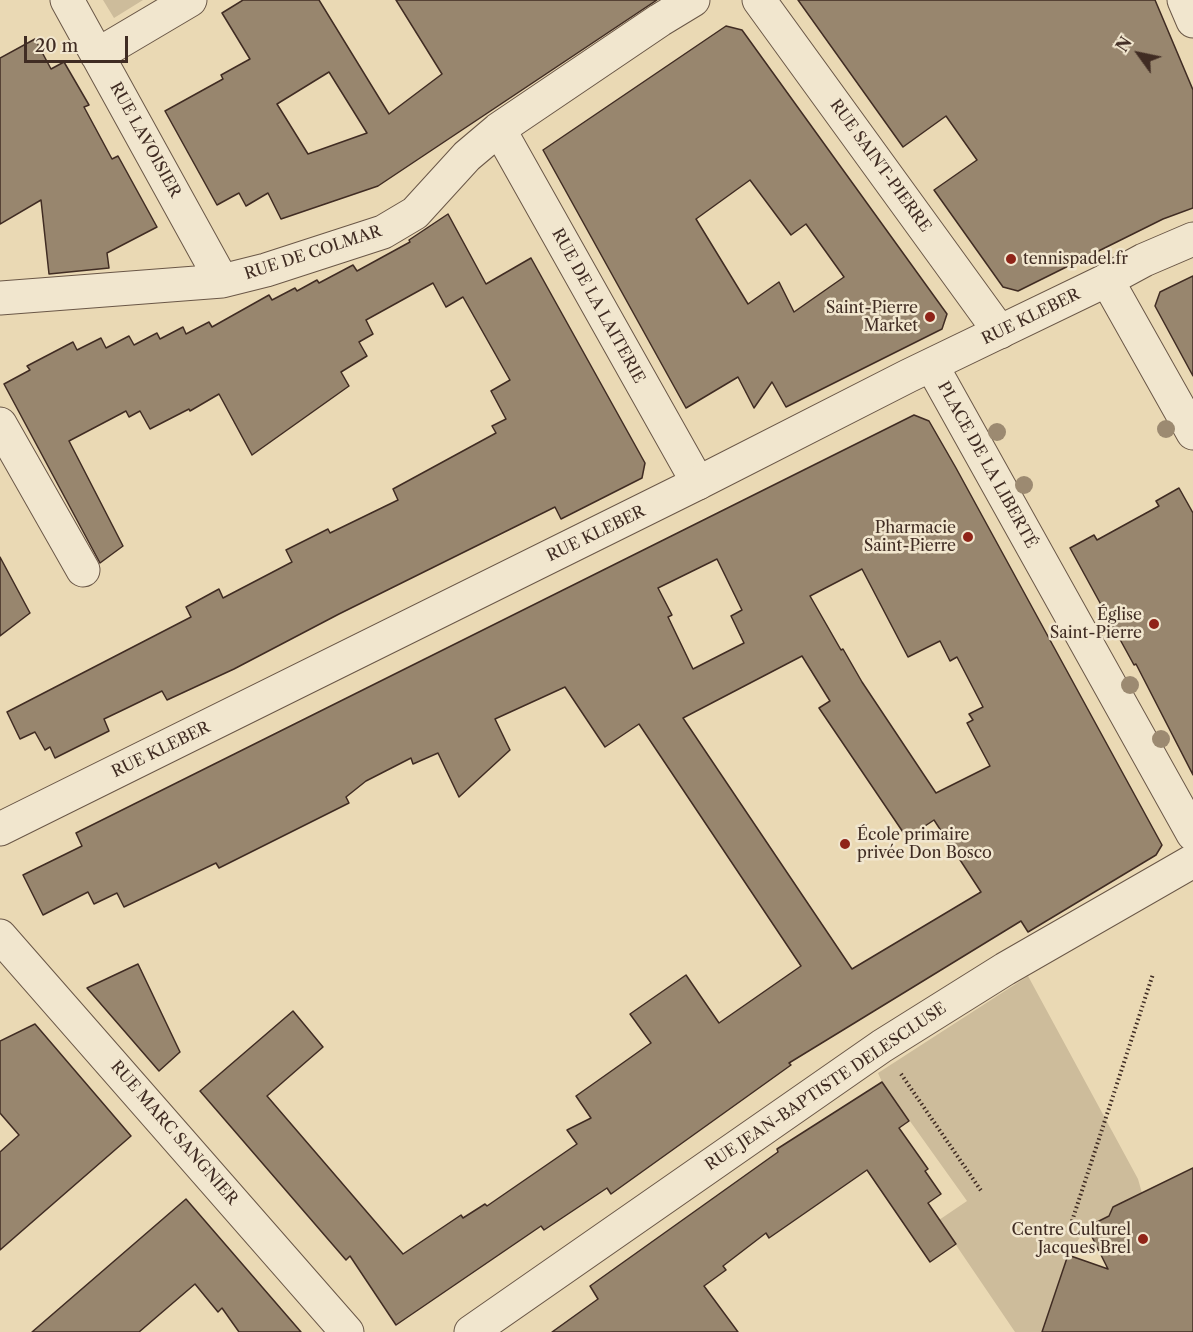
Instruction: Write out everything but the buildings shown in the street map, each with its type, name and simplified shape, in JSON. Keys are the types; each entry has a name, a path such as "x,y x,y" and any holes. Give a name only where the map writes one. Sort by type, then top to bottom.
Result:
{"street":[{"name":"RUE LAVOISIER","path":"67,0 222,281"},
{"path":"98,56 190,0"},
{"name":"RUE DE COLMAR","path":"0,298 222,281 383,232 415,213 467,156 499,129 693,0"},
{"name":"RUE SAINT-PIERRE","path":"759,0 1000,332"},
{"name":"RUE DE LA LAITERIE","path":"499,129 698,483"},
{"name":"RUE KLEBER","path":"0,829 1152,256 1193,239"},
{"path":"1107,280 1193,433"},
{"name":"PLACE DE LA LIBERTÉ","path":"932,366 1193,834"},
{"path":"0,424 83,570"},
{"name":"RUE JEAN-BAPTISTE DELESCLUSE","path":"471,1332 882,1046 1005,969 1193,861"},
{"name":"RUE MARC SANGNIER","path":"0,936 347,1332"}],"path":[{"path":"1072,1221 1153,974"},
{"path":"882,1046 982,1192"}],"shaded area":[{"path":"103,0 143,0 114,18"},
{"path":"1028,976 1138,1179 1142,1193 1113,1207 1109,1216 1087,1227 1068,1255 1042,1332 1015,1332 939,1220 967,1201 882,1082 878,1073"}],"place":[{"name":"tennispadel.fr","path":"1011,259"},
{"name":"Saint-Pierre Market","path":"930,317"},
{"name":"Pharmacie Saint-Pierre","path":"968,537"},
{"name":"Église Saint-Pierre","path":"1154,624"},
{"name":"École primaire privée Don Bosco","path":"845,844"},
{"name":"Centre Culturel Jacques Brel","path":"1143,1239"}]}
